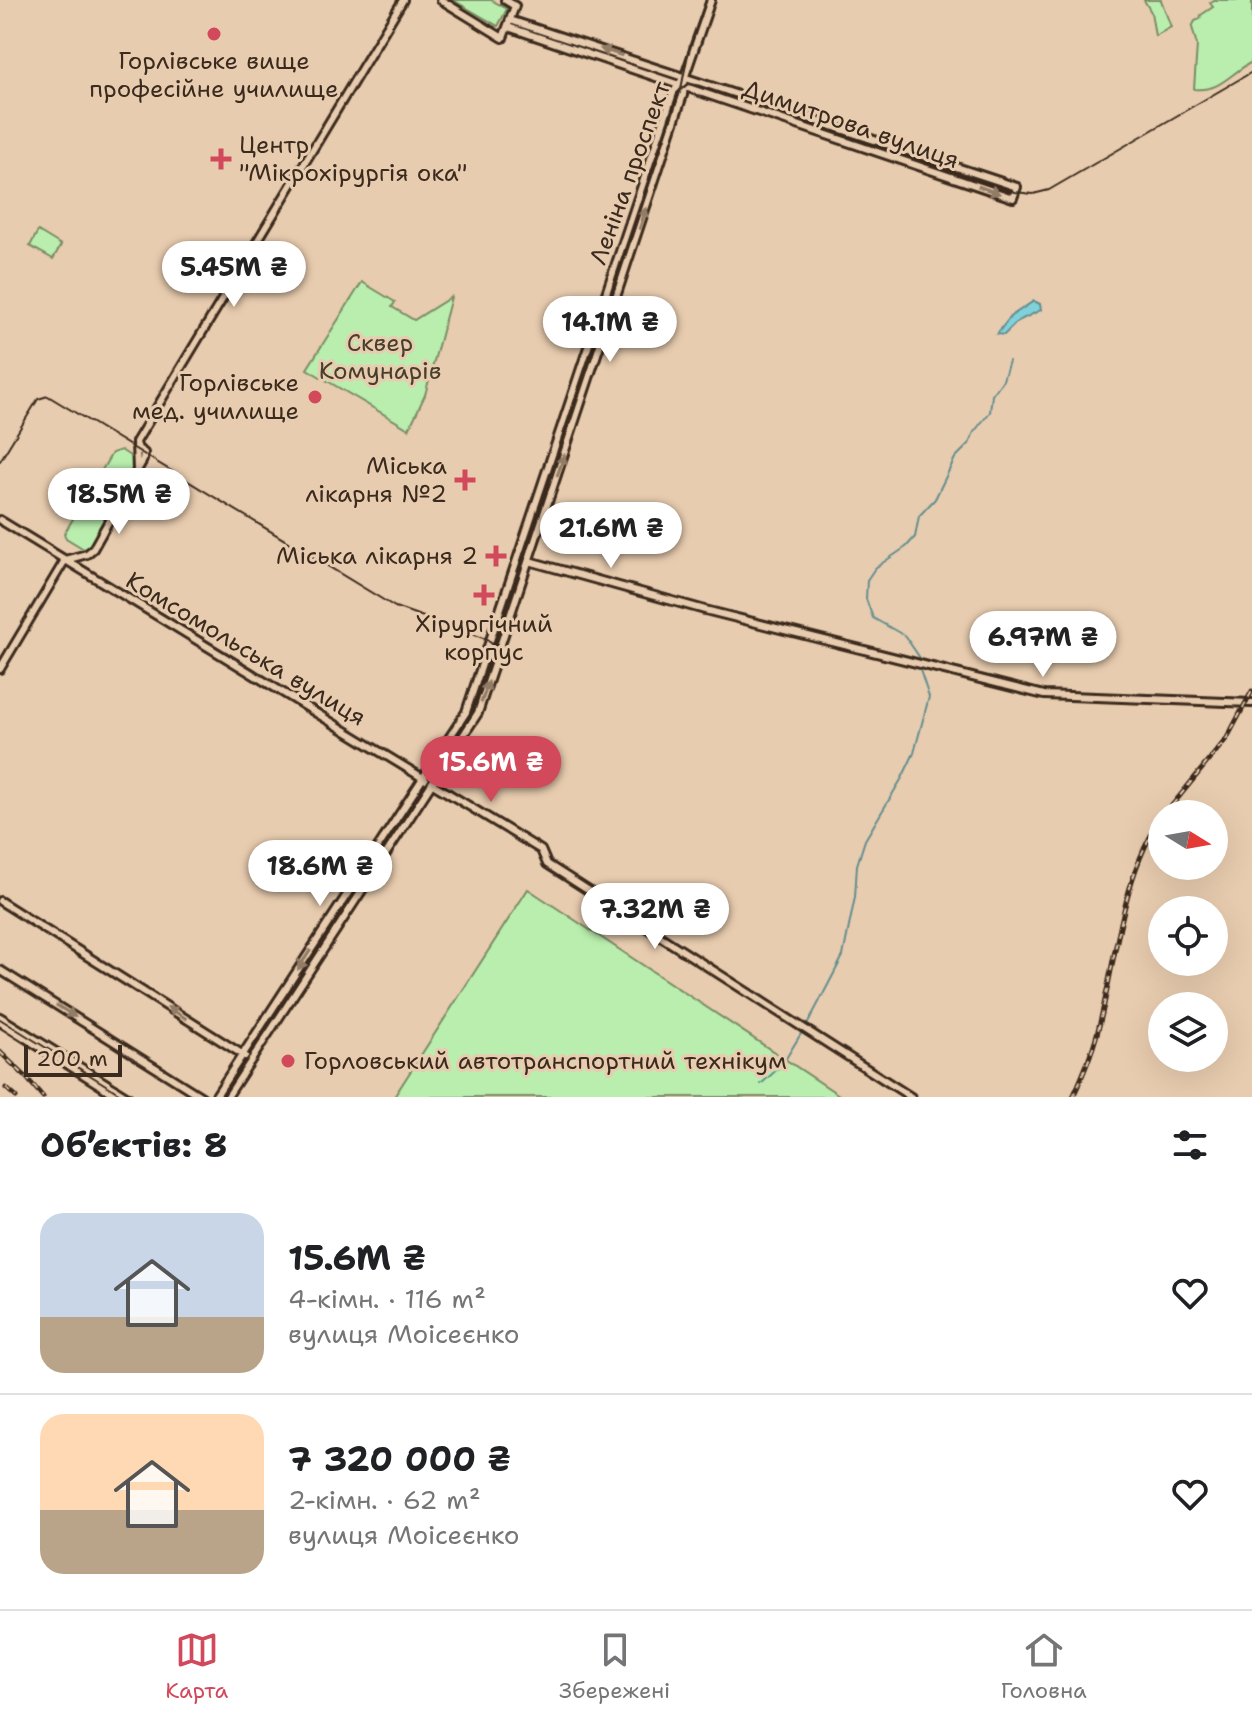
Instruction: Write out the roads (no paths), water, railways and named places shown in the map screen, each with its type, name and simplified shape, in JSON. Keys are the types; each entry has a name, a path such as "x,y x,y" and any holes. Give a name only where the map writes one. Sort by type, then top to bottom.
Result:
{"main road":[{"path":"0,669 65,560 87,554 93,549 137,471 139,448 403,0"},
{"path":"441,0 503,38 515,6 505,0"},
{"name":"Леніна проспект","path":"227,1097 478,713 685,88 685,76 711,0"},
{"name":"Димитрова вулиця","path":"509,24 685,76 1017,187 1013,198 685,88 509,24"},
{"name":"Леніна проспект","path":"215,1097 469,704 677,85 685,76"},
{"path":"575,386 586,390"},
{"path":"137,471 139,448"},
{"name":"Комсомольська вулиця","path":"0,520 541,850 545,862 557,871 911,1097"},
{"path":"529,561 696,608 1044,695 1252,703"},
{"path":"0,901 252,1060"},
{"path":"0,970 202,1097"},
{"path":"0,1020 119,1097"},
{"path":"0,1020 128,1097"}],"water":[{"path":"1034,301 1040,304 1041,310 1018,321 1004,335 997,334 1011,316"}],"waterway":[{"path":"920,658 905,636 873,618 866,599 867,580 875,568 915,537 919,516 935,499 955,458 969,444 974,432 990,412 992,395 1003,380 1009,361"},
{"path":"806,1027 843,956 855,897 857,865 865,840 914,753 929,697 920,670"},
{"path":"761,1084 782,1065 802,1032"}],"tram line":[{"path":"223,1097 472,714 681,89 690,44 706,0"},
{"path":"677,93 688,84 697,85 1015,192 1033,194 1049,190 1252,72"},
{"path":"0,461 38,399 48,396 395,607 486,639 492,644 493,653"},
{"path":"0,1019 125,1097"}],"railway":[{"path":"1176,800 1227,738 1252,691"},
{"path":"1073,1097 1098,1032 1122,916 1148,841"},
{"path":"0,1052 43,1097"},
{"path":"6,1088 16,1097"}],"place":[{"name":"Горлівське вище професійне училище","path":"214,34"},
{"name":"Центр \"Мікрохірургія ока\"","path":"221,159"},
{"name":"Горлівське мед. училище","path":"315,397"},
{"name":"Міська лікарня №2","path":"465,480"},
{"name":"Міська лікарня 2","path":"496,556"},
{"name":"Хірургічний корпус","path":"484,595"},
{"name":"Горловський автотранспортний технікум","path":"288,1061"}],"park label":[{"name":"Сквер Комунарів","path":"380,357"}]}
